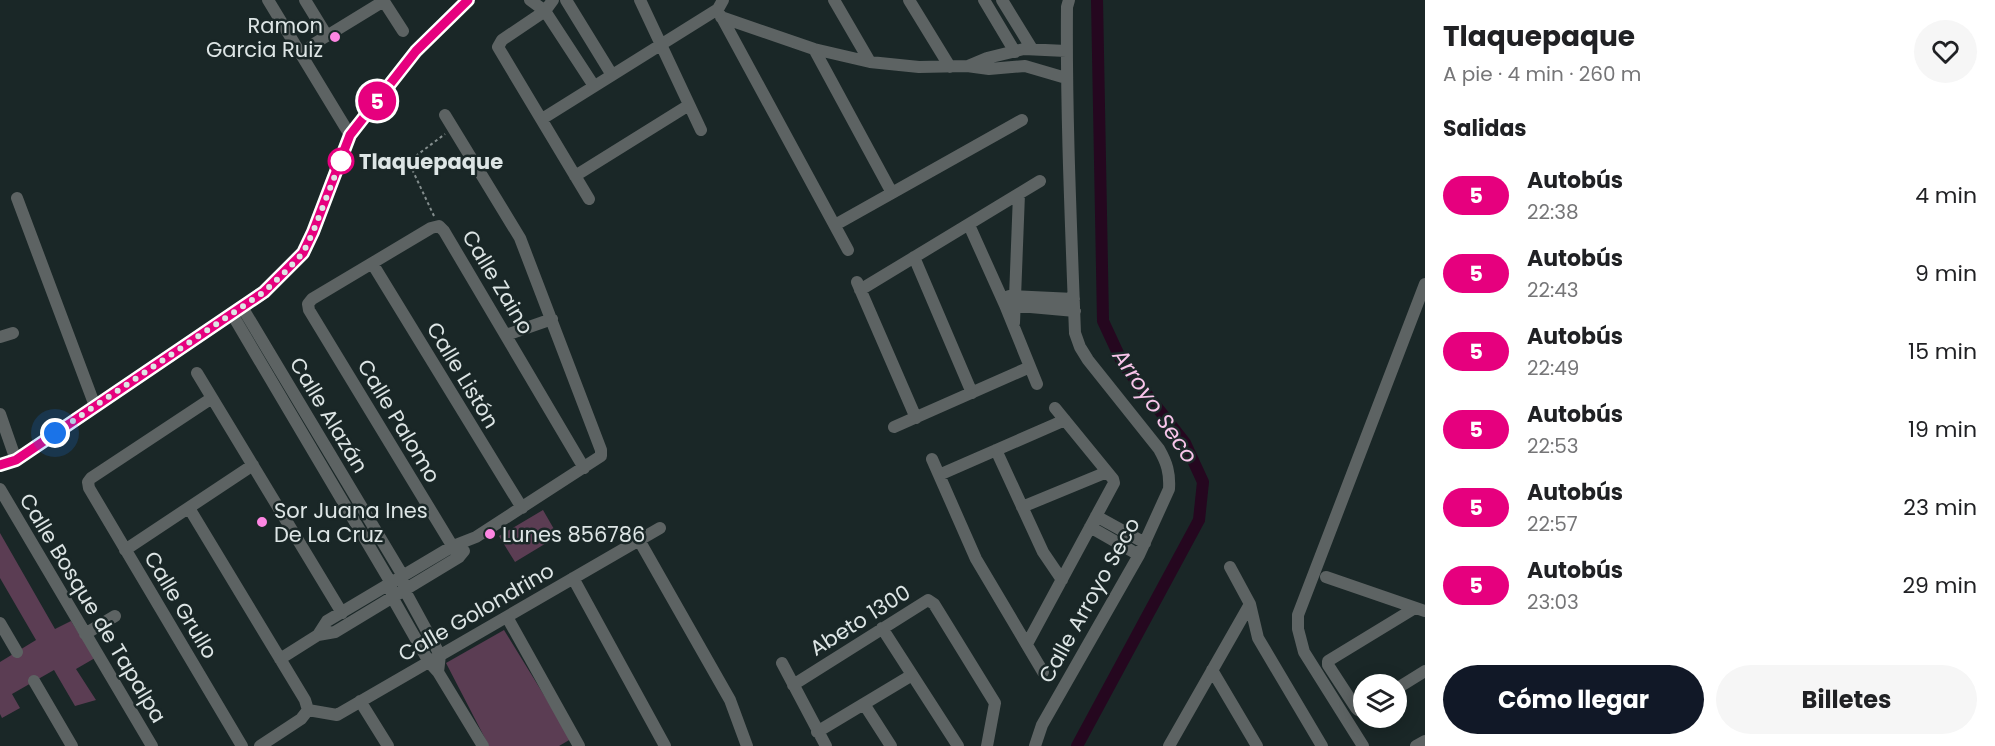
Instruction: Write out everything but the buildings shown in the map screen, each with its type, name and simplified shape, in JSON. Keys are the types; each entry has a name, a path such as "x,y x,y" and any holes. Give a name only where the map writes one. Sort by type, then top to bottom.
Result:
{"street":[{"path":"268,0 350,135"},
{"path":"305,0 327,36"},
{"path":"312,45 384,0 403,31"},
{"path":"0,465 16,460 264,292 303,253 350,135 416,51 468,0"},
{"path":"530,0 545,11 594,86"},
{"path":"553,0 545,11 502,40 498,47 589,199"},
{"path":"566,0 612,75"},
{"path":"640,0 700,130"},
{"path":"834,0 870,62"},
{"path":"909,0 950,67"},
{"path":"984,0 1016,51"},
{"path":"1002,0 1032,49"},
{"path":"1009,300 1074,305 1066,78 1069,0"},
{"path":"542,119 720,9"},
{"path":"720,9 814,49 870,62 919,67 967,66 989,69 1024,66 1066,78"},
{"path":"720,9 848,250"},
{"path":"814,49 892,193"},
{"path":"967,66 1016,51 1032,49 1066,51"},
{"path":"575,176 689,105"},
{"path":"280,659 318,635 335,632 392,597 476,537 601,456 602,450 520,238 445,115"},
{"path":"835,225 1022,120"},
{"path":"916,418 859,286 914,258 1040,181"},
{"path":"1019,194 1009,300 1014,327 1037,384"},
{"path":"17,198 95,406"},
{"path":"969,225 1009,300"},
{"path":"372,263 431,228 439,226"},
{"name":"Calle Zaino","path":"439,226 585,468"},
{"path":"914,258 972,393"},
{"name":"Calle Palomo","path":"372,263 312,298 308,304 309,310 456,551"},
{"name":"Calle Listón","path":"372,263 522,508"},
{"path":"1363,746 1304,652 1298,615 1425,284"},
{"name":"Calle Arroyo Seco","path":"1035,746 1042,725 1139,555 1169,489 1168,470 1159,449 1080,347 1076,333 1074,305"},
{"name":"Calle Alazán","path":"242,307 403,576 404,589 440,655"},
{"name":"Calle Alazán","path":"232,314 391,583 392,597 429,662 438,672 483,746"},
{"path":"506,334 552,319"},
{"path":"0,337 13,333"},
{"path":"894,427 1030,367"},
{"path":"197,373 342,613"},
{"name":"Calle Grullo","path":"212,398 88,482 89,488 125,550 242,746"},
{"path":"1027,644 1113,487 1113,479 1055,408"},
{"path":"0,414 16,460"},
{"path":"939,475 1065,420"},
{"path":"996,450 1043,552 1062,580"},
{"path":"932,459 976,559 1043,672"},
{"path":"125,550 253,465"},
{"path":"1022,507 1107,472"},
{"name":"Calle Bosque de Tapalpa","path":"0,489 152,746"},
{"path":"189,507 305,700 308,710 301,719 260,746"},
{"path":"1093,521 1145,543"},
{"path":"1093,521 1139,555"},
{"name":"Calle Golondrino","path":"308,710 337,715 660,528"},
{"path":"639,540 730,700 747,746"},
{"path":"318,635 327,621 403,576 456,551"},
{"path":"1230,567 1250,604 1258,638 1322,746"},
{"path":"1326,577 1420,610"},
{"path":"573,578 665,746"},
{"name":"Abeto 1300","path":"793,685 928,600 934,604 995,704 987,746"},
{"path":"1175,743 1212,670 1250,604"},
{"path":"1353,703 1328,661 1420,610"},
{"path":"85,634 115,616"},
{"path":"507,616 579,746"},
{"path":"0,622 17,652"},
{"path":"882,628 958,746"},
{"path":"1233,635 1246,632 1258,638"},
{"path":"438,672 440,655"},
{"path":"782,663 826,746"},
{"path":"1212,670 1257,746"},
{"path":"1407,682 1425,671"},
{"path":"817,732 912,675"},
{"path":"34,681 72,746"},
{"path":"360,701 388,746"},
{"path":"864,704 891,746"},
{"path":"1416,746 1425,741"}],"path":[{"name":"Calle Zaino","path":"439,226 411,167 417,155 454,128"}],"shaded area":[{"path":"543,510 558,536 515,562 499,536"},
{"path":"0,533 55,629 71,621 95,658 76,669 96,700 75,706 54,670 12,694 20,708 2,718 0,714 0,662 36,640 0,578"},
{"path":"504,630 571,739 559,746 489,746 446,663"}],"waterway":[{"name":"Arroyo Seco","path":"1077,746 1199,520 1203,482 1185,443 1123,364 1103,321 1097,0"}],"bus line":[{"name":"5","path":"0,465 16,460 264,292 286,271 303,253 313,232 350,135 416,51 468,0"}],"place":[{"name":"Ramon Garcia Ruiz","path":"335,37"},
{"name":"Tlaquepaque","path":"341,161"},
{"name":"Sor Juana Ines De La Cruz","path":"262,522"},
{"name":"Lunes 856786","path":"490,534"}],"route":[{"path":"55,433 264,292 303,253 343,155 341,161"}]}
